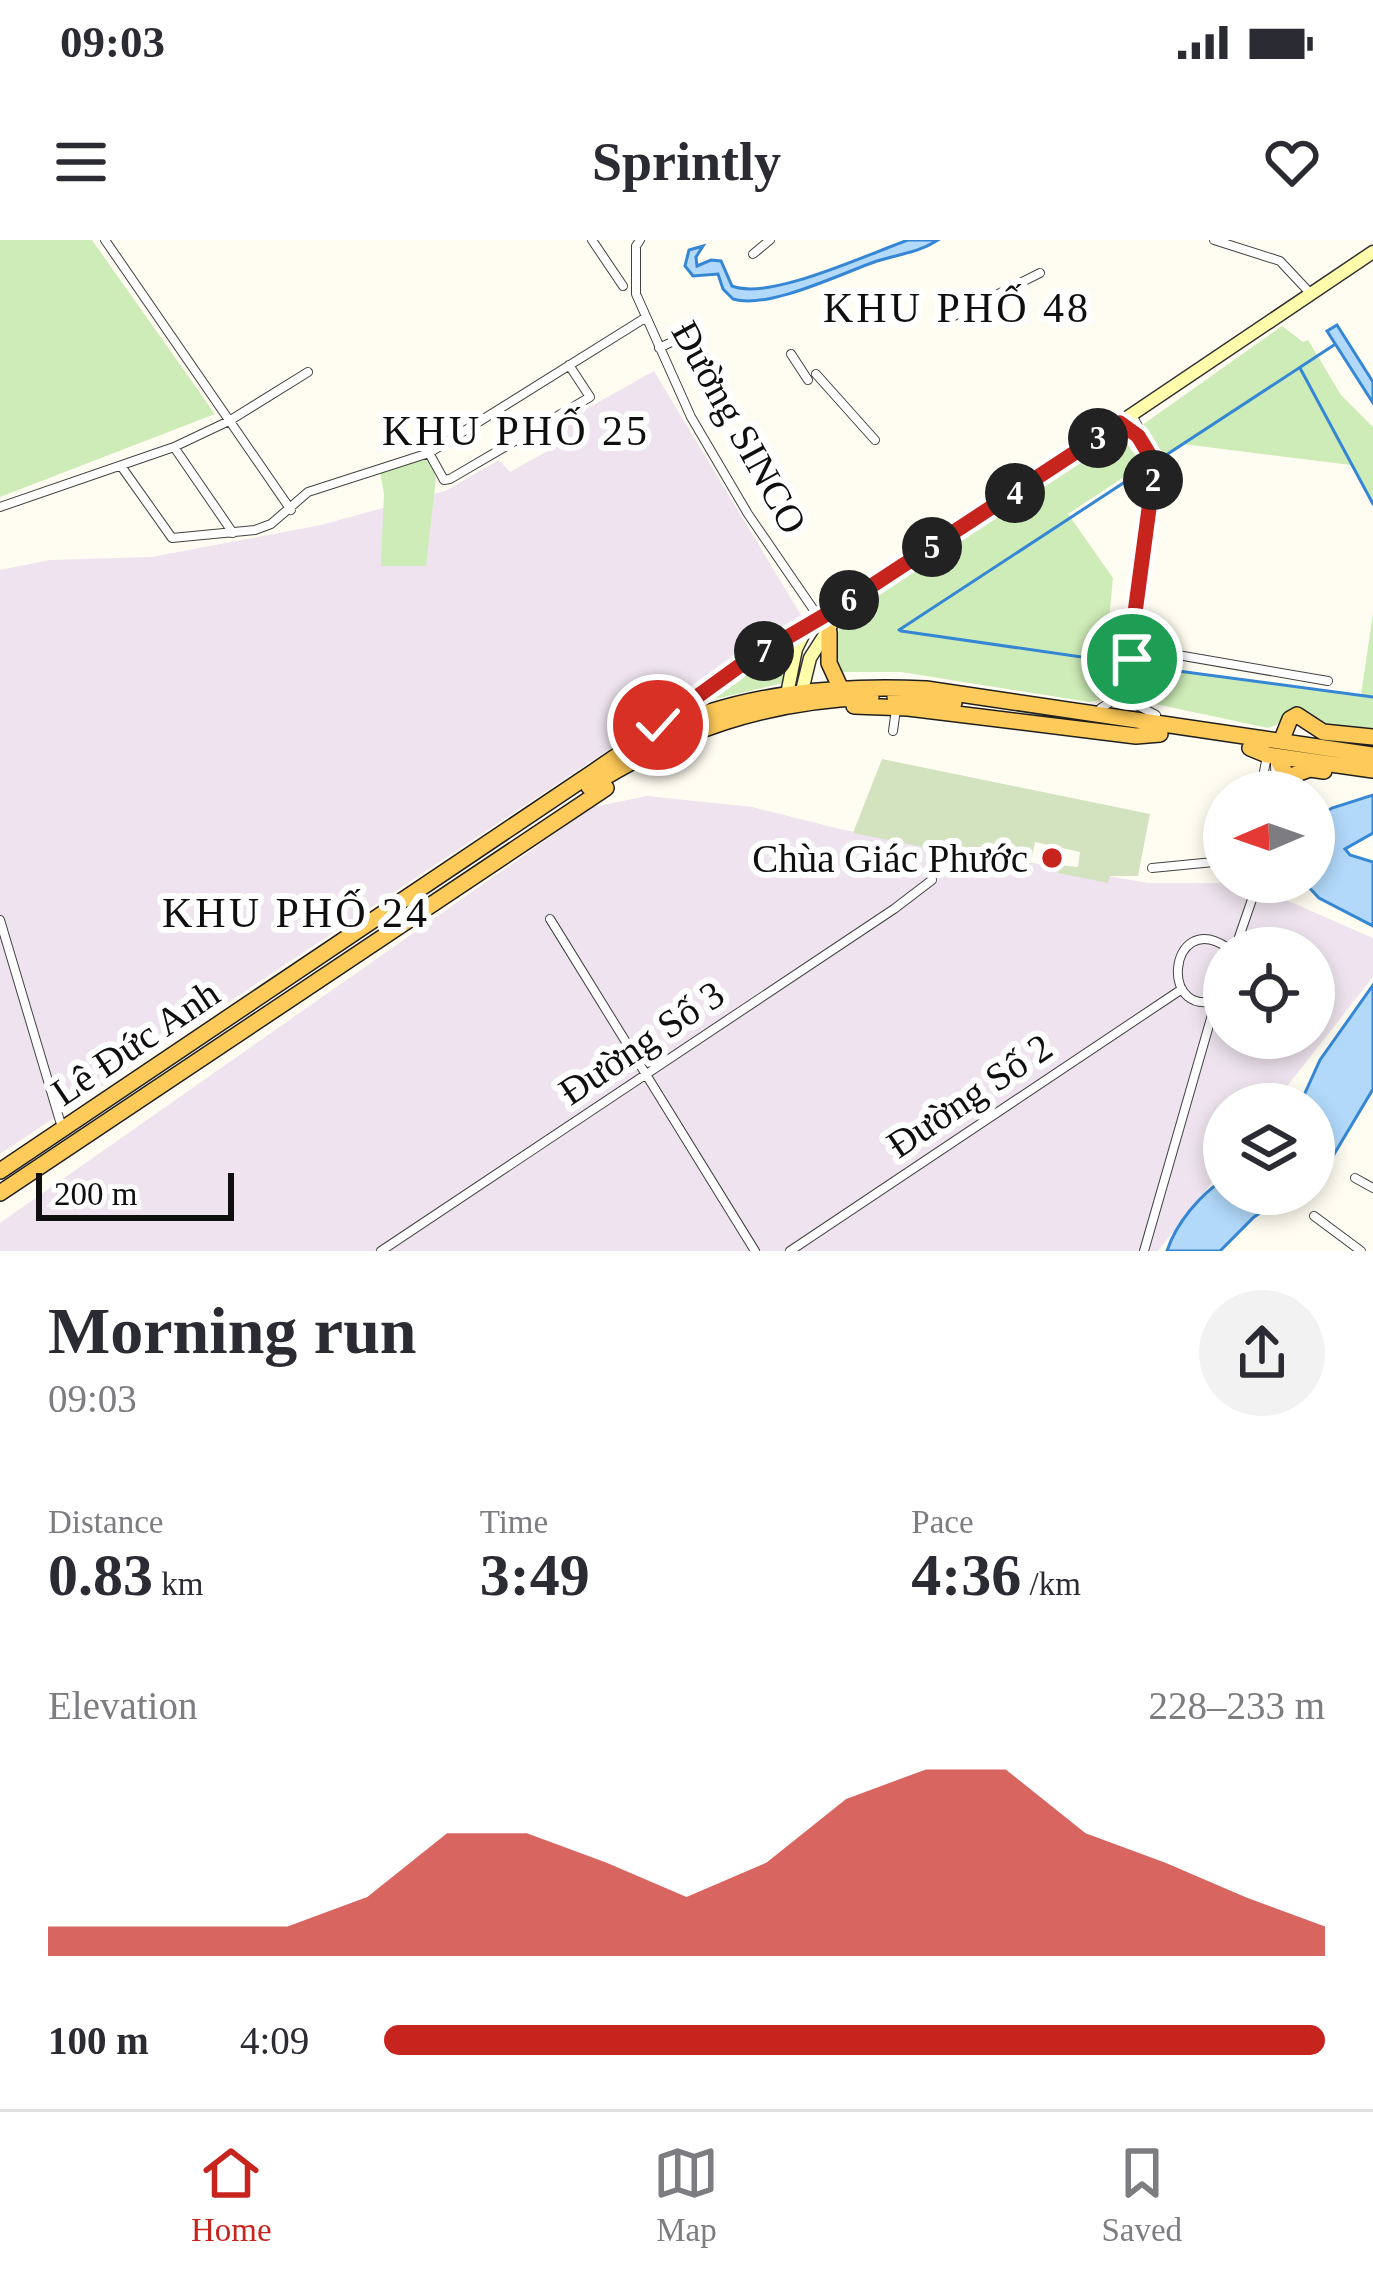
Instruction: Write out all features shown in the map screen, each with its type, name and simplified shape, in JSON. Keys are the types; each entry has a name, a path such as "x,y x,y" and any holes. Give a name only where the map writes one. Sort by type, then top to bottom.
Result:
{"highway":[{"path":"830,632 828,656 838,683"},
{"name":"Lê Đức Anh","path":"0,1182 594,783 686,735 838,683 899,679 1156,715 1284,734 1303,749"},
{"name":"Lê Đức Anh","path":"838,683 926,689 1303,749"},
{"name":"Lê Đức Anh","path":"0,1171 597,761 654,730 757,691 1136,736 1160,734"},
{"name":"Lê Đức Anh","path":"0,1193 625,776 793,698 903,698 1267,752 1303,749"},
{"path":"1284,734 1297,715 1323,732 1373,737"},
{"path":"1303,749 1373,759"},
{"path":"1267,752 1292,778 1315,769 1373,780"},
{"name":"Lê Đức Anh","path":"0,1160 150,1066"}],"main road":[{"path":"654,730 742,664 844,604 1373,252"},
{"path":"793,698 815,649 844,604"},
{"path":"793,698 796,650 813,622"}],"street":[{"path":"105,240 291,510"},
{"path":"592,240 623,286"},
{"name":"Đường SINCO","path":"640,240 636,294 703,440 813,622 830,632"},
{"path":"753,254 770,240"},
{"path":"1214,240 1276,259 1312,292"},
{"path":"1228,240 1282,258 1312,292"},
{"path":"950,318 1040,273"},
{"path":"121,466 172,538 271,524 308,492 429,453 645,318"},
{"path":"659,348 693,332"},
{"path":"791,354 875,440"},
{"path":"429,453 444,480 450,479 590,397 569,365"},
{"path":"0,507 174,447 229,421 308,372"},
{"path":"1126,419 1155,464 1132,635"},
{"path":"174,447 233,533"},
{"path":"1101,708 1125,686 1128,659 1118,647 1124,637 1132,635 1142,641 1143,649 1139,656 1128,659"},
{"path":"1143,649 1328,680"},
{"path":"1125,686 1133,703 1156,715"},
{"path":"893,730 896,707"},
{"path":"1264,771 1267,752"},
{"path":"1267,752 1271,771"},
{"path":"1152,868 1203,863"},
{"name":"Đường Số 3","path":"381,1251 932,880"},
{"path":"550,919 754,1251"},
{"path":"0,920 60,1120"},
{"path":"1203,942 1184,950 1176,968 1182,989 1203,1000"},
{"name":"Đường Số 2","path":"790,1251 1182,989"},
{"path":"1144,1251 1203,1055"},
{"path":"1355,1178 1373,1188"},
{"path":"1314,1216 1361,1251"}],"shaded area":[{"path":"654,371 804,620 0,1154 0,570 50,560 152,557 321,525 445,491 499,460 510,472 553,448 545,432"},
{"path":"647,796 752,807 844,830 1148,883 1203,883 1203,903 1293,903 1373,938 1373,977 1335,1025 1335,927 1203,927 1203,1059 1308,1059 1290,1083 1203,1083 1203,1194 1158,1251 0,1251 0,1223 593,807"}],"green space":[{"path":"0,240 92,240 215,414 0,497"},
{"path":"1282,326 1303,342 1308,340 1341,395 1373,427 1373,504 1351,465 1183,444 1160,458 1153,456 1139,434 1141,426"},
{"path":"1121,435 1142,465 1068,514 1113,578 1105,662 1119,664 1120,673 1111,698 1089,702 901,672 839,672 836,640 850,610"},
{"path":"423,458 431,463 436,478 426,566 381,566 384,494 380,472"},
{"path":"1373,613 1373,734 1335,731 1299,711 1268,728 1132,699 1128,689 1140,667 1361,695"},
{"path":"795,642 783,683 707,701"},
{"path":"882,759 1150,814 1138,876 1110,876 1108,883 1058,873 1059,865 1078,867 1080,852 1035,842 1030,868 853,833"}],"water":[{"path":"908,240 938,240 805,289 748,301 733,299 718,274 693,276 685,266 689,250 703,246 697,266 721,261 732,286 769,287 819,274"},
{"path":"1337,325 1373,382 1373,403 1327,331"},
{"path":"1373,795 1373,833 1345,849 1373,862 1373,926 1329,903 1335,903 1335,807"},
{"path":"1373,985 1373,1089 1335,1153 1335,1083 1310,1083 1321,1059 1335,1059 1335,1039"},
{"path":"1203,1196 1203,1215 1257,1215 1220,1251 1167,1251"}],"waterway":[{"path":"899,630 1334,345"},
{"path":"1300,368 1373,504"},
{"path":"901,631 1123,663"},
{"path":"1133,665 1373,697"}],"place":[{"name":"Chùa Giác Phước","path":"1052,858"}],"district":[{"name":"KHU PHỐ 48","path":"957,307"},
{"name":"KHU PHỐ 25","path":"516,430"},
{"name":"KHU PHỐ 24","path":"296,912"}],"route":[{"path":"658,725 742,664 844,604 1120,423 1138,436 1155,464 1132,635 1124,637 1118,647 1124,658 1132,659"}]}
